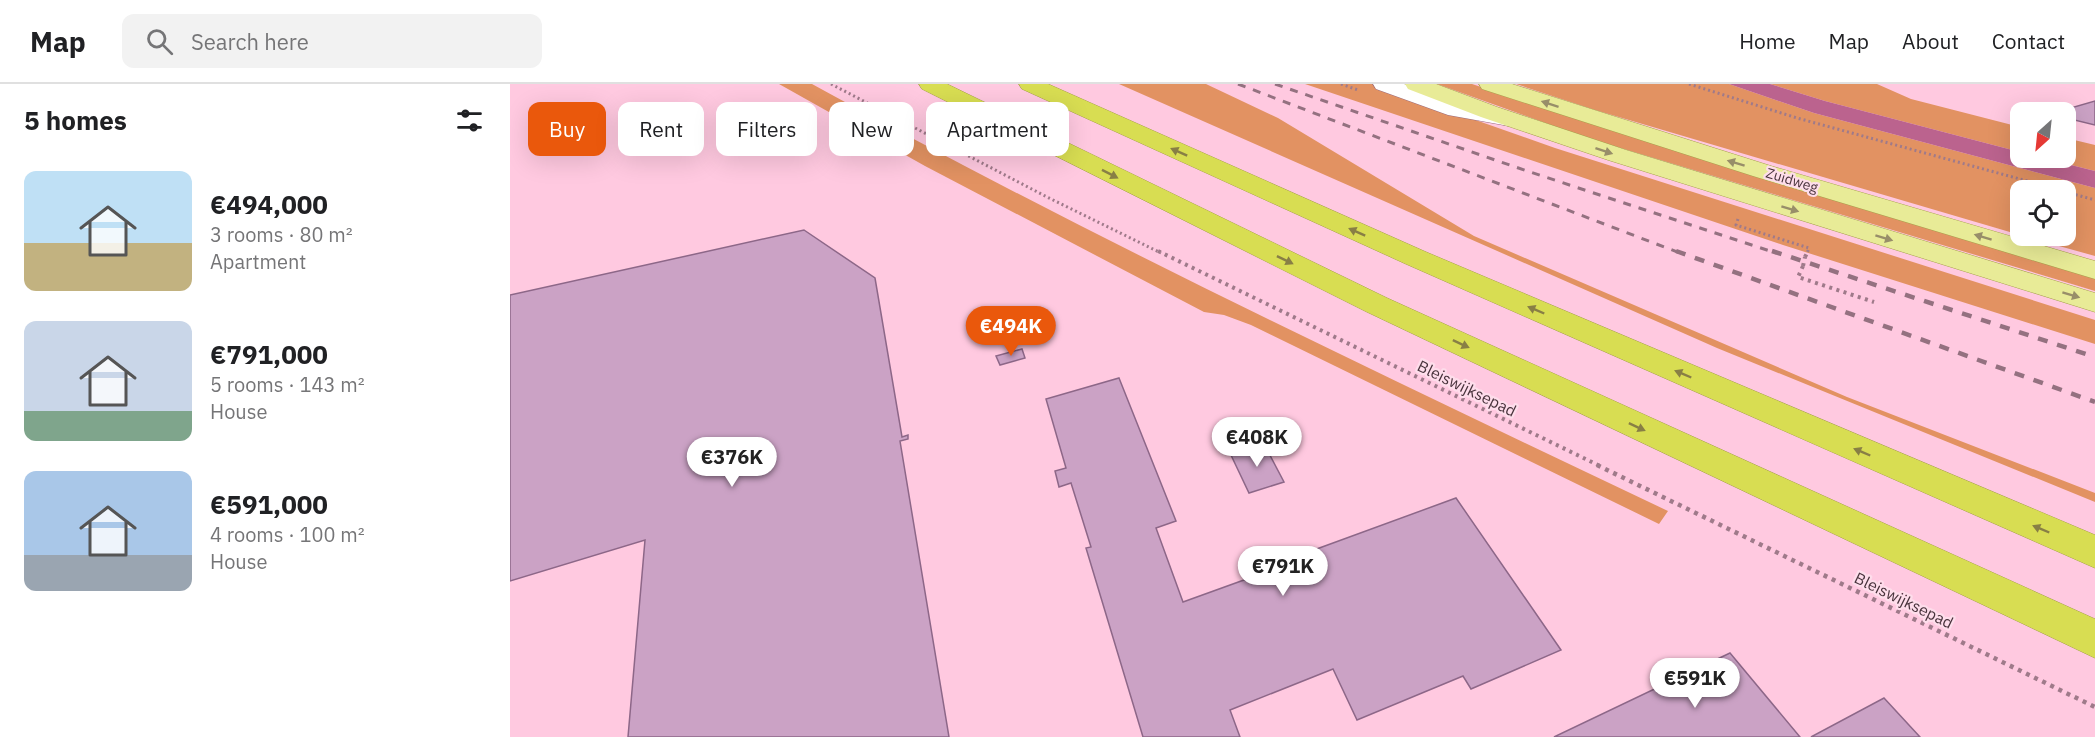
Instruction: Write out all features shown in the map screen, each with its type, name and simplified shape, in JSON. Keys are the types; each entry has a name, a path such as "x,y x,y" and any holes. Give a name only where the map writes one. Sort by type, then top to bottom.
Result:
{"highway":[{"path":"930,84 1337,286 1720,467 2095,639"},
{"path":"1030,84 1416,258 2095,552"}],"main road":[{"name":"Zuidweg","path":"1416,84 1662,169 2095,303"},
{"name":"Zuidweg","path":"1490,84 1762,171 2095,270"}],"lane":[{"name":"Zuidweg","path":"1384,84 1456,110 1509,118"}],"path":[{"name":"Bleiswijksepad","path":"831,84 1047,197 2095,707"},
{"path":"1689,84 1797,118 2023,180"},
{"path":"2076,195 2095,200"},
{"path":"1753,230 1809,248 1798,277 1874,303"}],"shaded area":[{"path":"779,84 812,84 845,102 829,102 829,112 817,105 817,102 811,102"},
{"path":"1119,84 1206,84 1278,118 1474,236 1847,397 2095,493 2095,502 1717,348"},
{"path":"1305,84 1373,84 1555,148 2095,320 2095,344 1783,245"},
{"path":"1437,84 1472,84 1676,151 2095,277 2095,291 1584,137"},
{"path":"1516,84 1729,84 1814,113 2010,165 2010,168 2020,168 2065,180 2010,180 2010,232 1595,110"},
{"path":"1729,84 1770,84 1825,101 2010,149 2010,165 1814,113"},
{"path":"1770,84 1877,84 1911,99 2010,124 2010,149 1825,101"},
{"path":"914,139 926,146 926,156 946,156 1130,251 1668,511 1659,524 1251,325 1224,315 1204,312 907,156 914,156"},
{"path":"2076,140 2095,145 2095,171 2076,166"},
{"path":"2076,166 2095,171 2095,188 2076,183 2076,180 2065,180 2020,168"},
{"path":"2076,183 2095,188 2095,256 2059,246 2076,246"}],"building":[{"path":"2095,101 2095,125 2076,120 2076,106"},
{"path":"804,230 875,278 902,437 908,435 908,439 900,441 949,737 628,737 645,540 510,581 510,295"},
{"path":"1022,349 1025,358 1000,365 996,356"},
{"path":"1119,378 1176,521 1156,528 1183,602 1305,558 1303,554 1456,498 1561,650 1471,689 1463,676 1357,720 1333,669 1230,710 1240,737 1143,737 1086,548 1091,547 1071,483 1059,487 1055,471 1066,468 1046,399"},
{"path":"1263,442 1284,482 1249,493 1230,453"},
{"path":"1730,653 1800,737 1554,737"},
{"path":"1884,698 1920,737 1811,737"}],"railway":[{"path":"1238,84 1680,253"},
{"path":"1275,84 1527,171 1776,253"},
{"path":"1676,251 2095,402"},
{"path":"1772,251 2095,357"}]}
